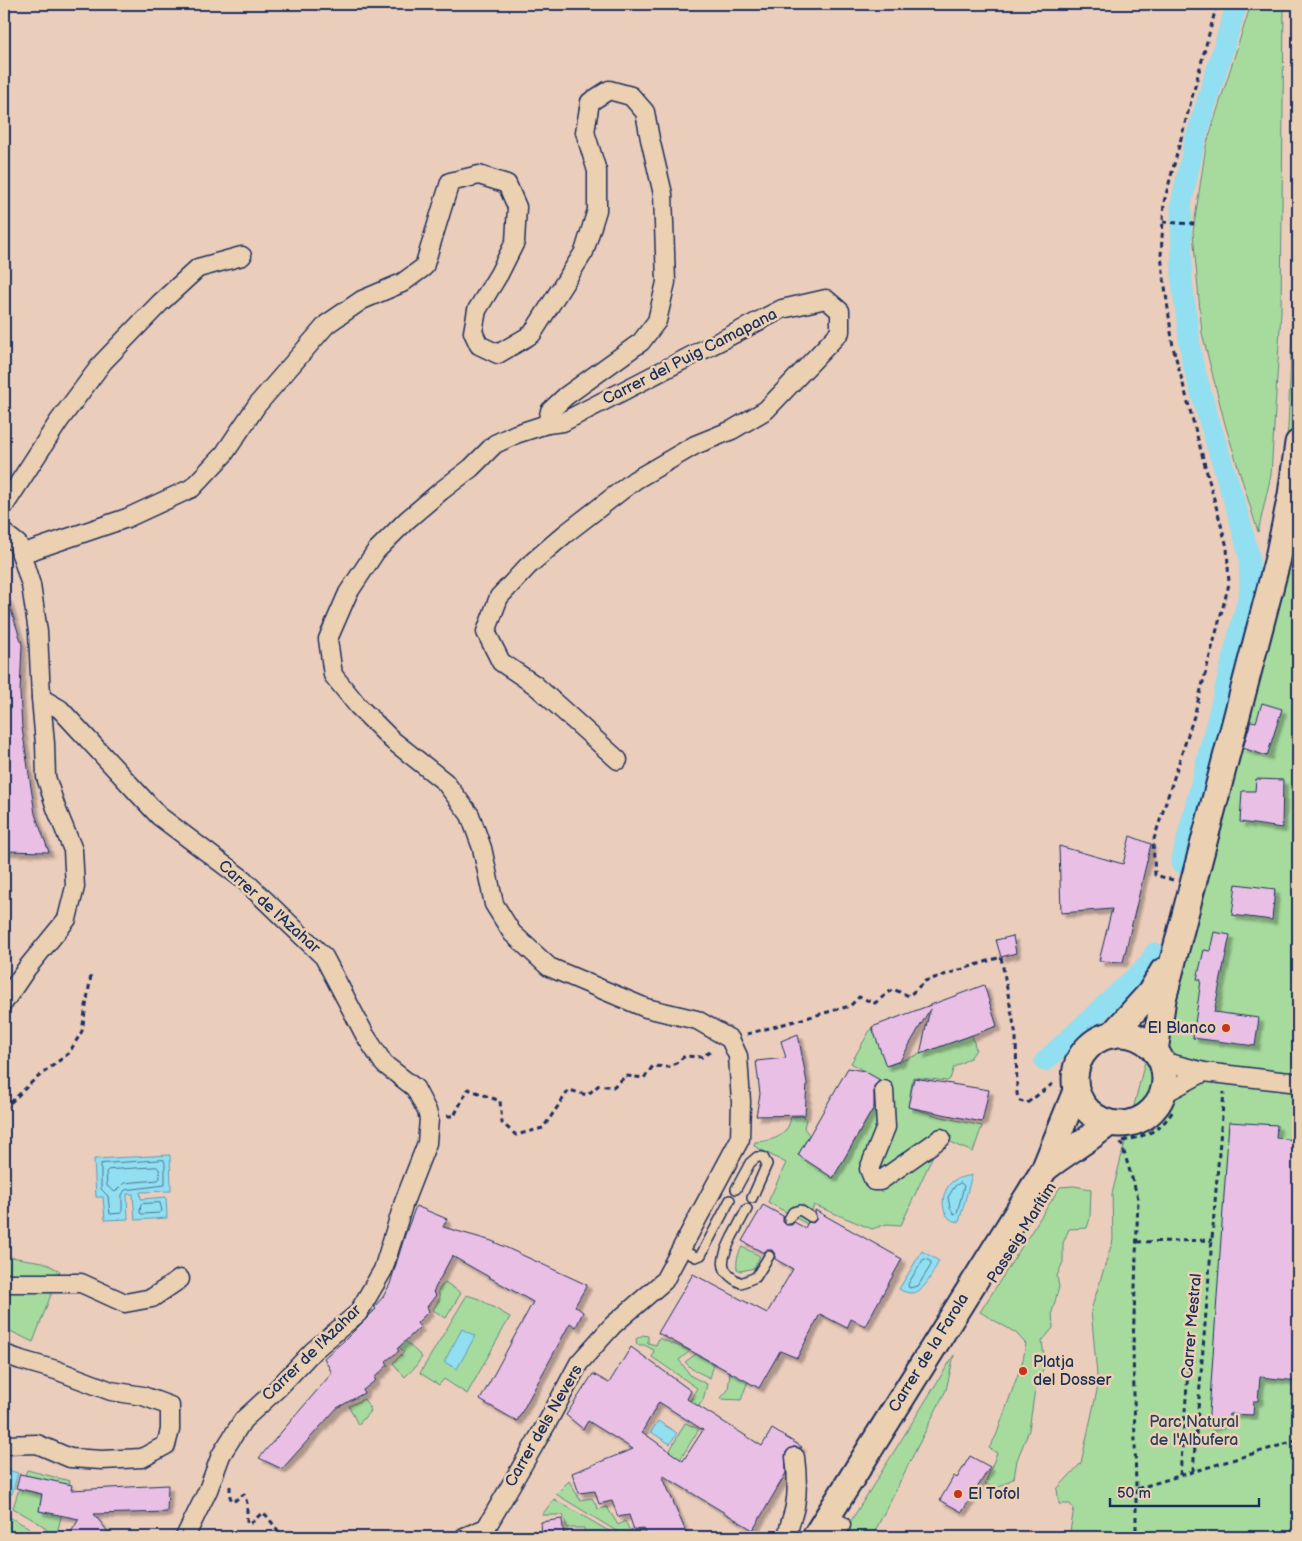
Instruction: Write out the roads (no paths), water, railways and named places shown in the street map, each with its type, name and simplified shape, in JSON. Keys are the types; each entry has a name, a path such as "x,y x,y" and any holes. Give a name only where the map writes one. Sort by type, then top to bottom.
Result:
{"street":[{"path":"20,549 127,518 192,488 224,454 257,405 327,324 362,300 402,283 424,267 450,182 478,175 508,184 518,207 516,242 500,274 477,310 473,332 478,345 498,354 532,334 584,252 597,210 597,171 585,132 590,102 609,90 631,96 645,112 663,194 666,282 657,321 641,342 566,396 550,411 547,424"},
{"path":"4,506 59,421 103,362 160,303 198,268 242,256"},
{"name":"Carrer del Puig Camapana","path":"547,424 563,422 782,309 826,299 840,311 840,332 766,410 732,430 695,445 635,480 565,534 528,566 500,597 486,632 501,662 535,685 618,760"},
{"name":"Carrer dels Nevers","path":"464,1537 486,1528 547,1423 579,1363 613,1325 664,1281 740,1139 741,1102 738,1056 730,1039 697,1020 646,1008 549,967 512,933 494,904 482,848 470,815 445,782 392,740 358,706 333,675 328,639 348,593 376,551 407,520 471,468 496,444 516,434 547,424"},
{"path":"1158,1056 1163,999 1278,558 1291,495 1298,443"},
{"path":"4,534 20,549 31,585 38,632 46,777 73,850 75,887 67,919 27,968 4,1002"},
{"name":"Carrer de l'Azahar","path":"41,698 60,709 159,816 244,880 324,957 365,1035 384,1064 415,1088 429,1119 426,1143 404,1202 383,1270 358,1313 313,1351 278,1388 243,1420 221,1455 208,1490 185,1537"},
{"path":"1112,1035 1150,993 1177,944"},
{"path":"1044,1170 1070,1076 1086,1050 1098,1040 1112,1035 1126,1035 1147,1043 1158,1056 1165,1077 1169,1100"},
{"path":"1158,1056 1204,1072 1298,1083"},
{"path":"1114,1136 1122,1125 1136,1122 1148,1116 1157,1106 1169,1100 1204,1072"},
{"path":"1070,1076 1081,1102 1088,1112 1098,1119 1114,1136"},
{"path":"884,1090 886,1127 869,1169 874,1181 880,1181 941,1138"},
{"path":"1044,1170 1068,1151 1097,1134 1114,1136"},
{"name":"Carrer de la Farola","path":"815,1537 1044,1170"},
{"path":"10,1283 81,1283 125,1303 152,1298 180,1279"},
{"path":"4,1354 111,1390 143,1396 170,1406 170,1430 166,1445 142,1458 102,1460 70,1458 37,1444 4,1445"},
{"path":"788,1537 788,1530 795,1506 797,1473 795,1458"}],"lane":[{"path":"736,1190 750,1163 757,1157 763,1157 767,1164 752,1198"},
{"path":"681,1250 696,1257 701,1255 730,1200"},
{"path":"747,1209 726,1249 723,1257 723,1266 732,1279 741,1283 756,1277 769,1256"},
{"path":"789,1220 793,1212 800,1210 811,1217"}],"water":[{"path":"170,1155 171,1191 140,1192 141,1199 166,1197 167,1218 135,1220 133,1194 127,1194 128,1219 105,1220 103,1197 96,1197 94,1159"},
{"path":"972,1175 959,1222 952,1220 948,1217 943,1205 945,1192 953,1181"},
{"path":"922,1251 939,1261 928,1281 919,1291 913,1293 899,1289"},
{"path":"462,1329 475,1336 457,1369 444,1362"},
{"path":"658,1421 677,1433 670,1444 651,1432"},
{"path":"4,1469 18,1473 12,1494 4,1492"}],"waterway":[{"path":"1181,863 1250,590 1249,556 1192,361 1182,281 1181,205 1195,140 1237,4"},
{"path":"1045,1061 1148,965 1155,953"}],"place":[{"name":"El Blanco","path":"1226,1028"},
{"name":"Platja del Dosser","path":"1023,1371"},
{"name":"El Tofol","path":"958,1494"}],"park label":[{"name":"Parc Natural de l'Albufera","path":"1194,1431"}]}
